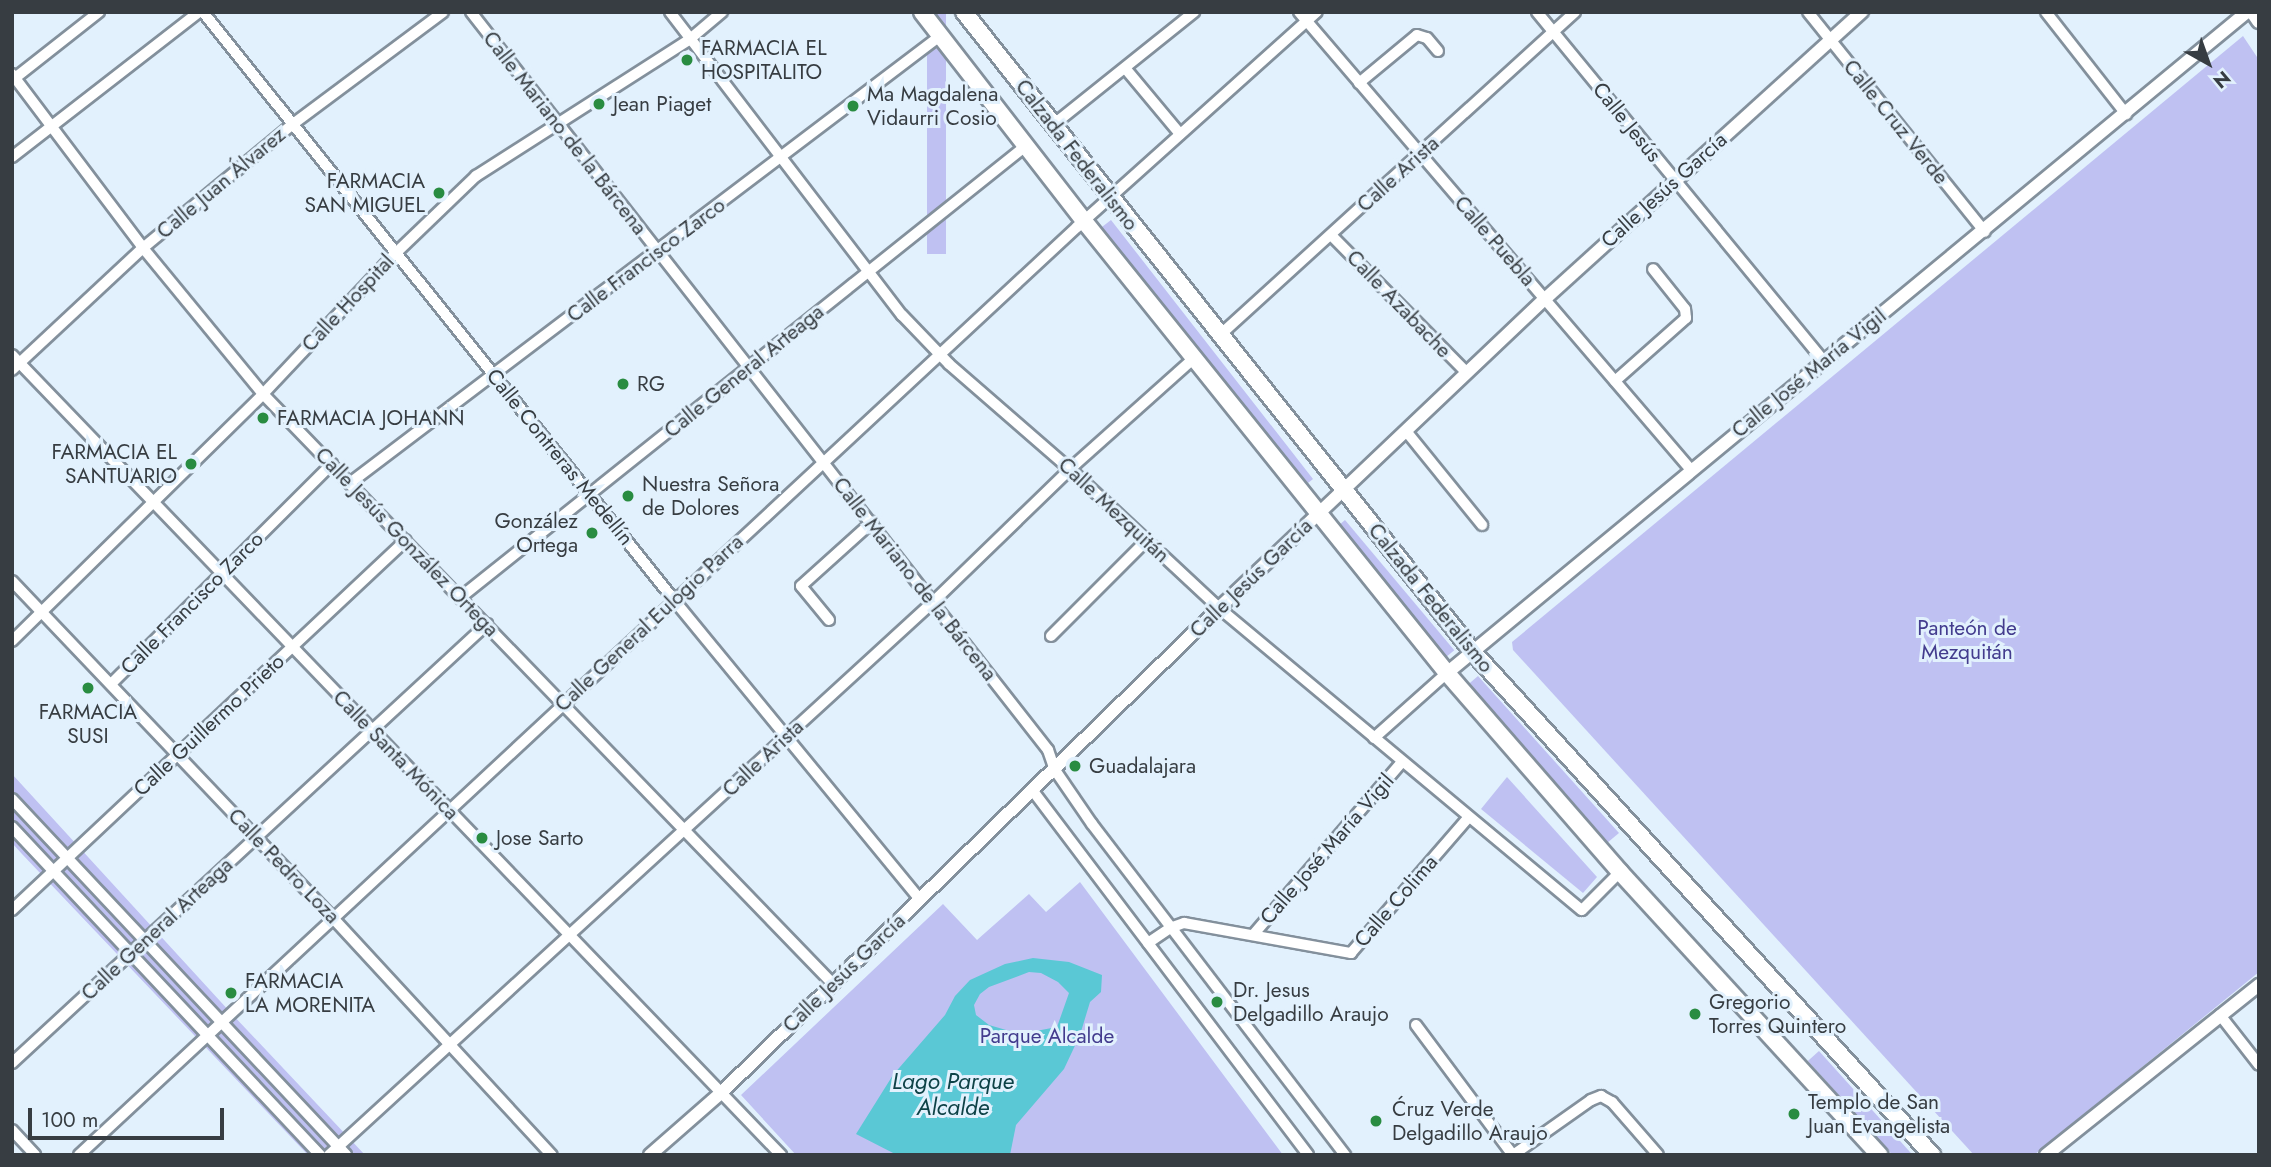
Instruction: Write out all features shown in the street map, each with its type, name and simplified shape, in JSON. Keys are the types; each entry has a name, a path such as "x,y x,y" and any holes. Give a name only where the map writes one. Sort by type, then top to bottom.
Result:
{"main road":[{"name":"Calzada Federalismo","path":"922,12 1084,221 1447,673 1620,872 1880,1155"},
{"path":"2253,12 2259,21"},
{"name":"Calzada Federalismo","path":"968,14 1472,652 1932,1155"}],"street":[{"path":"14,76 86,16 99,12"},
{"path":"13,155 201,12"},
{"name":"Calle Contreras Medellín","path":"201,12 397,252 674,600 920,900"},
{"name":"Calle Juan Álvarez","path":"15,363 143,248 293,124 443,12"},
{"name":"Calle Mariano de la Bárcena","path":"471,12 1048,750 1055,770 1092,824 1345,1155"},
{"name":"Calle Mezquitán","path":"670,12 902,315 940,354 1070,468 1219,608 1582,909 1620,872"},
{"name":"Calle Hospital","path":"12,641 263,394 397,252 490,164 558,125 690,39 722,12"},
{"path":"1054,125 1194,12"},
{"name":"Calle General Eulogio Parra","path":"79,1155 332,916 1180,134 1303,17 1317,12"},
{"name":"Calle Jesús","path":"1537,12 1824,361"},
{"name":"Calle Arista","path":"1220,335 1575,12"},
{"name":"Calle Cruz Verde","path":"1808,12 1985,232"},
{"name":"Calle Jesús García","path":"650,1155 722,1092 1219,608 1545,299 1862,12"},
{"path":"2046,12 2126,114"},
{"name":"Calle José María Vigil","path":"1374,738 1472,652 1824,361 1985,232 2247,12"},
{"name":"Calle Puebla","path":"1303,17 1691,470"},
{"path":"1359,83 1417,35 1427,38 1438,51"},
{"name":"Calle Francisco Zarco","path":"350,483 940,36"},
{"path":"1125,68 1180,134"},
{"name":"Calle Jesús González Ortega","path":"14,76 143,248 263,394 833,984"},
{"name":"Calle General Arteaga","path":"461,597 1027,145"},
{"name":"Calle Azabache","path":"1331,234 1467,373"},
{"path":"1615,381 1686,318 1685,309 1653,270"},
{"name":"Calle Arista","path":"329,1155 342,1151 451,1046 934,601 1070,468 1194,358"},
{"name":"Calle Santa Mónica","path":"15,363 154,501 781,1155"},
{"path":"1406,431 1482,525"},
{"name":"Calle Francisco Zarco","path":"111,684 332,464"},
{"path":"829,620 801,586 872,522"},
{"name":"Calle Guillermo Prieto","path":"12,910 406,540"},
{"path":"1051,636 1147,540"},
{"name":"Calle Pedro Loza","path":"12,581 332,916 552,1155"},
{"name":"Calle General Arteaga","path":"12,1063 487,624"},
{"name":"Calle José María Vigil","path":"1253,935 1402,762"},
{"path":"1033,791 1308,1155"},
{"path":"12,799 342,1151"},
{"name":"Calle Colima","path":"1170,928 1184,923 1346,952 1354,951 1469,817"},
{"path":"12,827 320,1155"},
{"path":"1148,943 1170,928"},
{"path":"2046,1155 2259,985"},
{"path":"2220,1015 2259,1065"},
{"path":"1416,1025 1513,1155 1591,1100 1601,1096 1612,1102 1658,1155"},
{"path":"12,1130 35,1155"}],"green space":[{"path":"927,12 946,12 946,254 927,254"},
{"name":"Panteón de Mezquitán","path":"2243,36 2259,60 2259,972 2034,1155 1974,1155 1513,650 1512,642"},
{"path":"1111,220 1313,479 1308,483 1269,436 1247,419 1098,230"},
{"path":"1345,520 1454,650 1443,660 1334,530"},
{"path":"1478,676 1619,833 1607,843 1464,688"},
{"path":"12,774 365,1155 308,1155 22,854 12,843"},
{"path":"1507,777 1597,877 1583,893 1481,809"},
{"name":"Parque Alcalde","path":"1080,882 1283,1155 796,1155 741,1095 943,904 977,940 1029,894 1046,912"},
{"path":"1819,1051 1913,1155 1892,1155 1808,1061"}],"water":[{"name":"Lago Parque Alcalde","path":"1033,958 1069,962 1102,975 1101,992 1090,1002 1080,1035 1064,1069 1016,1125 1010,1155 897,1155 856,1134 893,1075 945,1015 955,996 970,980 1005,964","holes":["1029,972 1041,973 1058,982 1069,993 1057,1027 1020,1034 989,1025 976,1015 974,1005 980,994 989,987"]}],"place":[{"name":"FARMACIA EL HOSPITALITO","path":"687,60"},
{"name":"Jean Piaget","path":"599,104"},
{"name":"Ma Magdalena Vidaurri Cosio","path":"853,106"},
{"name":"FARMACIA SAN MIGUEL","path":"439,193"},
{"name":"RG","path":"623,384"},
{"name":"FARMACIA JOHANN","path":"263,418"},
{"name":"FARMACIA EL SANTUARIO","path":"191,464"},
{"name":"Nuestra Señora de Dolores","path":"628,496"},
{"name":"González Ortega","path":"592,533"},
{"name":"FARMACIA SUSI","path":"88,688"},
{"name":"Guadalajara","path":"1075,766"},
{"name":"Jose Sarto","path":"482,838"},
{"name":"FARMACIA LA MORENITA","path":"231,993"},
{"name":"Dr. Jesus Delgadillo Araujo","path":"1217,1002"},
{"name":"Gregorio Torres Quintero","path":"1695,1014"},
{"name":"Templo de San Juan Evangelista","path":"1794,1114"},
{"name":"Ćruz Verde Delgadillo Araujo","path":"1376,1121"}]}
